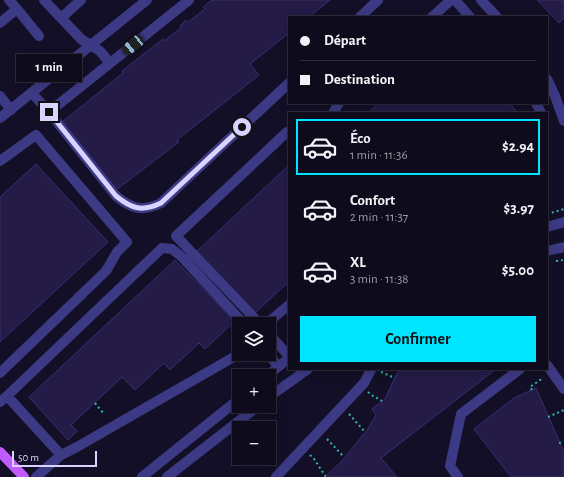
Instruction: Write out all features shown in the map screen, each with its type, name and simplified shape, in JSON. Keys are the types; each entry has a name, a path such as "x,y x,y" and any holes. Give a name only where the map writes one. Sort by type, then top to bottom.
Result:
{"main road":[{"path":"0,452 24,477"}],"street":[{"path":"9,0 39,36"},
{"path":"44,0 82,39 100,51 110,63"},
{"path":"61,18 81,0"},
{"path":"0,118 147,0"},
{"path":"49,112 189,0"},
{"path":"361,16 378,0"},
{"path":"433,16 451,0"},
{"path":"455,0 469,16"},
{"path":"481,0 491,15"},
{"path":"0,23 16,9"},
{"path":"548,81 563,116"},
{"path":"32,93 116,196 128,205 146,209 161,203 288,84"},
{"path":"0,96 10,110"},
{"path":"253,317 176,236 287,132 288,133"},
{"path":"0,161 36,135 127,242 117,252 106,271 0,373"},
{"path":"548,227 564,222"},
{"path":"548,251 564,247"},
{"path":"61,455 3,399 162,248 172,249 183,258 238,317"},
{"path":"274,317 288,306"},
{"path":"276,342 288,356"},
{"path":"36,477 61,455 232,358"},
{"path":"275,369 288,358"},
{"path":"274,361 278,366"},
{"path":"276,393 307,370"},
{"path":"276,477 364,383 372,370"},
{"path":"458,477 450,466 461,414 519,370"},
{"path":"547,370 564,387"},
{"path":"142,477 232,405"},
{"path":"167,477 249,413"}],"path":[{"path":"548,214 564,209"},
{"path":"553,261 564,260"},
{"path":"372,370 394,378"},
{"path":"532,390 530,387 547,370"},
{"path":"373,396 382,401"},
{"path":"95,403 104,414"},
{"path":"548,417 564,410"},
{"path":"353,418 365,432"},
{"path":"330,442 344,457"},
{"path":"559,443 564,442"},
{"path":"314,459 326,477"}],"building":[{"path":"212,0 330,0 310,16 288,16 288,34 250,64 259,75 177,140 179,142 116,190 62,122 123,73 122,71 163,39 164,41 181,28 180,26 186,20 188,22 205,9 203,7"},
{"path":"537,0 564,0 564,18 559,23"},
{"path":"378,104 510,104 517,112 369,112"},
{"path":"36,164 108,242 0,342 0,197"},
{"path":"288,166 288,286 286,284 254,314 196,252"},
{"path":"175,260 232,318 232,324 205,349 199,343 170,370 164,363 135,390 122,377 71,425 77,431 68,440 29,397"},
{"path":"399,370 495,370 381,458 397,477 330,477 327,475 341,462 367,430 376,415 372,409 385,399"},
{"path":"536,388 564,452 564,477 511,477 474,429 514,398"}],"route":[{"path":"49,112 116,196 128,205 146,209 161,203 242,127"}]}
